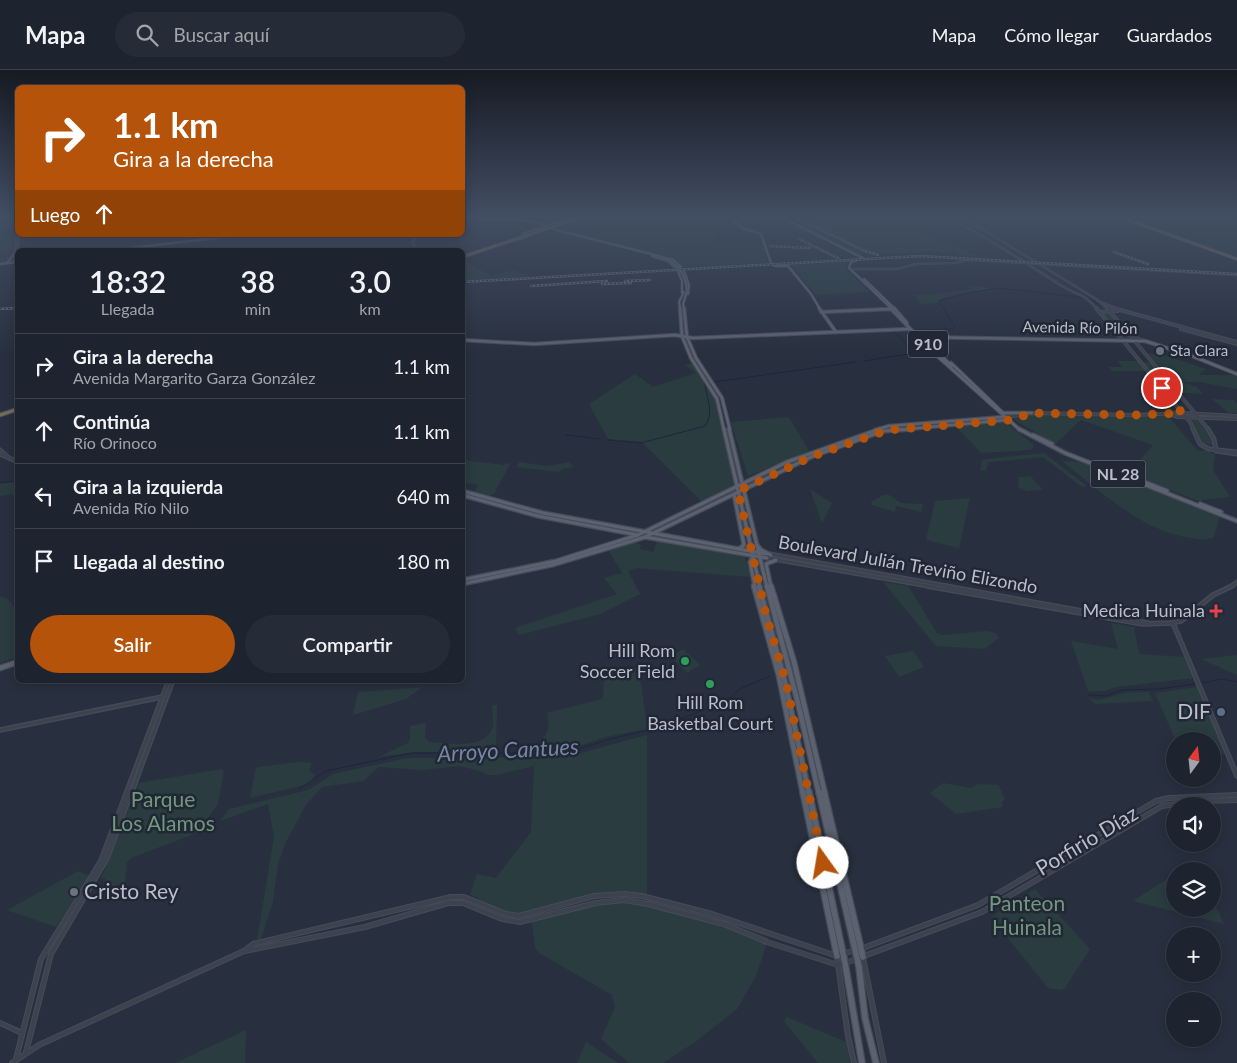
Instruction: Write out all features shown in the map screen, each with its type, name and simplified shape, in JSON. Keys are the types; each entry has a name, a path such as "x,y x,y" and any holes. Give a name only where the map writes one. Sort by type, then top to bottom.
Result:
{"highway":[{"path":"0,416 15,411"}],"main road":[{"path":"671,263 675,267 681,267 676,263"},
{"path":"673,263 683,277 686,293 683,304 686,335 717,399 750,543 754,576 787,704 862,1063"},
{"path":"772,263 775,266 787,265 811,294 821,312 836,332"},
{"path":"852,263 852,269"},
{"name":"910","path":"852,269 908,329 919,337 1004,417"},
{"path":"682,296 689,293 690,287 684,271"},
{"path":"678,272 682,285 682,296 679,304 682,336 691,358 722,398 756,544 795,678 830,835"},
{"path":"679,275 686,274"},
{"path":"863,279 882,295 907,323"},
{"name":"910","path":"863,279 892,311 907,323 919,337 1004,417"},
{"path":"821,312 892,311"},
{"path":"465,340 534,344 675,335 686,335 695,338 908,329"},
{"name":"Avenida Río Pilón","path":"919,337 1146,341 1187,354 1237,374"},
{"path":"948,361 1004,417"},
{"path":"465,581 552,565 645,534 809,452 881,428 977,421 1032,413"},
{"path":"743,486 813,456 883,431 968,424 984,418 1004,417"},
{"name":"NL 28","path":"1004,417 1067,452 1237,520"},
{"path":"741,476 752,479"},
{"path":"645,534 651,533 734,494 738,489"},
{"path":"465,492 526,510 638,533"},
{"path":"734,494 744,545 739,550"},
{"path":"465,496 538,516 629,533 638,533"},
{"path":"615,530 639,532 752,557"},
{"path":"629,533 629,538"},
{"path":"465,581 547,563 629,538 638,533"},
{"name":"Boulevard Julián Treviño Elizondo","path":"651,533 739,550 752,557 768,555"},
{"path":"739,550 747,548 750,543"},
{"path":"756,544 768,555"},
{"path":"766,576 766,564 776,560"},
{"path":"763,615 783,672 787,704"},
{"path":"0,666 15,662"},
{"path":"783,672 793,671"},
{"path":"795,678 798,703 860,958 865,1018 876,1063"},
{"path":"787,704 798,703"},
{"path":"820,863 835,915 840,955"}],"street":[{"path":"852,269 899,269 916,264 944,263"},
{"path":"1027,263 1065,288 1089,299 1193,426 1203,447 1237,453"},
{"path":"1038,263 1112,308 1237,343"},
{"path":"1043,263 1237,275"},
{"path":"1098,300 1110,311 1198,414 1212,433 1216,450"},
{"path":"1099,312 1121,312 1237,343"},
{"path":"1132,337 1146,341"},
{"path":"1004,417 1032,413 1135,415 1182,413 1237,417"},
{"path":"1168,414 1201,418 1237,417"},
{"path":"0,450 9,458"},
{"path":"0,454 15,461"},
{"name":"Boulevard Julián Treviño Elizondo","path":"768,555 776,560 1144,623"},
{"name":"Boulevard Julián Treviño Elizondo","path":"768,555 1144,623"},
{"path":"1144,623 1173,623 1188,618 1209,598 1218,592 1229,589 1237,582"},
{"path":"1173,623 1237,776"},
{"path":"14,1061 41,959 101,861 168,683"},
{"path":"26,1052 51,954 108,858 173,683"},
{"path":"0,730 162,697"},
{"name":"Porfirio Díaz","path":"840,955 978,905 1156,801 1169,798 1237,795"},
{"path":"244,951 365,927 438,906 463,903 502,919 520,922 612,900 634,901 724,924 783,947 842,964 982,912 1162,806 1215,800 1237,800"},
{"path":"14,1061 26,1052 244,951 253,944 289,934 362,920 451,897 464,898 506,914 520,916 594,896 610,894 642,896 712,914 840,955"},
{"path":"438,899 440,902 438,906"},
{"path":"288,942 289,934"},
{"path":"860,958 884,1063"},
{"path":"842,964 848,1036 854,1063"},
{"path":"0,1023 22,1033"}],"green space":[{"path":"465,263 469,263 492,276 513,270 530,276 465,281"},
{"path":"679,263 761,263 682,267"},
{"path":"847,263 845,268 870,292 816,295 791,265"},
{"path":"965,285 993,288 940,299 938,303 922,304 914,295 972,289"},
{"path":"1109,311 1134,340 1123,339 1101,312"},
{"path":"1147,353 1164,355 1206,369 1198,375 1237,375 1237,389 1199,382 1182,382 1197,387 1203,394 1184,393"},
{"path":"1117,361 1139,361 1147,371 1113,371 1109,367 1123,367"},
{"path":"1142,362 1154,363 1179,392 1166,391"},
{"path":"692,363 716,400 734,481 733,488 702,502 642,442 608,439 589,404 635,374 653,387 696,373 685,365"},
{"path":"1212,399 1233,400 1237,403 1237,413 1229,413"},
{"path":"1035,414 1132,416 1166,414 1198,451 1207,450 1215,455 1213,470 1230,497 1202,500 1201,502 1128,474 1153,445 1081,420 1055,444 1013,419"},
{"path":"789,417 809,451 748,476 731,422"},
{"path":"1193,419 1204,422 1212,435 1214,446 1201,442 1191,421"},
{"path":"1004,422 1033,444 1034,447 1030,450 981,453 955,426"},
{"path":"1044,453 1087,486 1082,487 1043,457 991,462 988,463 986,471 980,470 982,461 985,459"},
{"path":"465,460 510,464 494,494 488,496 474,491 478,485 465,482"},
{"path":"519,462 547,466 570,462 573,467 562,469 559,472 516,467"},
{"path":"1063,462 1084,462 1220,516 1214,537 1206,539 1191,538 1173,534 1139,519 1107,497"},
{"path":"1030,476 1043,490 1027,491 1018,487 1019,477"},
{"path":"15,481 15,494 0,496 0,483"},
{"path":"810,489 832,503 823,522 821,521"},
{"path":"883,495 889,495 901,503 923,504 921,512 896,506 895,512 872,505 871,502"},
{"path":"970,498 959,548 926,540 935,501"},
{"path":"636,541 641,546 640,549 653,552 657,541 744,557 750,577 636,568 628,571 640,594 600,614 519,635 515,628 617,594 604,578 622,573 609,551"},
{"path":"755,564 759,564 771,615 788,668 785,670 774,638"},
{"path":"883,582 908,586 937,633 942,635 987,631 996,633 999,638 984,649 936,646"},
{"path":"0,596 8,600 15,610 15,658 0,663"},
{"path":"1111,623 1134,627 1139,654 1184,657 1193,678 1116,687 1105,691 1088,691 1071,641 1118,649"},
{"name":"Hill Rom Soccer Field","path":"683,649 700,665 687,673 671,656"},
{"path":"913,651 924,667 899,677 885,656"},
{"path":"1237,655 1237,675 1201,659"},
{"path":"639,667 647,729 605,737 579,746 538,749 549,728 547,713 603,699 604,678"},
{"path":"423,687 406,699 353,715 358,692"},
{"path":"1197,687 1216,732 1172,732 1155,693"},
{"path":"1149,692 1153,701 1095,704 1088,698 1102,699 1124,693"},
{"path":"492,705 497,705 496,753 416,752 378,757 408,743 410,739 410,726 426,723 425,737 429,742 466,744 483,739 493,725"},
{"path":"647,735 647,894 616,894 522,917 514,917 477,903 479,899 470,894 477,874 496,878 531,832 534,766 497,775 488,775 460,766 422,770 379,767 363,781 322,787 306,805 286,842 278,864 273,902 261,939 257,940 274,837 268,804 220,821 229,809 308,790 333,774 407,758 496,758 577,754"},
{"path":"1221,742 1226,754 1221,754"},
{"path":"298,762 312,763 309,770 315,775 312,781 305,785 250,798 255,771 258,767"},
{"name":"Parque Los Alamos","path":"222,769 224,771 218,804 197,833 131,858 127,863 125,882 105,890 105,878 101,879 139,783"},
{"path":"943,783 971,788 978,784 998,785 1005,799 1002,802 1003,807 956,814 930,793"},
{"path":"78,871 89,876 56,927 7,910"},
{"path":"1166,880 1166,909 1133,901"},
{"name":"Panteon Huinala","path":"1035,889 1090,949 1065,988 1061,990 1048,988 991,917"},
{"path":"623,901 679,908 769,938 755,978 737,1009 698,1040 663,1063 629,1063 601,1039 615,1007 612,995 539,953 535,947 532,922 577,910"},
{"path":"1196,917 1221,917 1224,924"},
{"path":"787,1017 846,1042 850,1063 818,1063 784,1021"},
{"path":"246,1030 245,1063 175,1063"},
{"path":"586,1042 618,1063 577,1063"}],"waterway":[{"path":"916,330 952,329 955,327 939,301 962,294 998,288 1086,298 1103,306"},
{"path":"1148,319 1204,334"},
{"path":"864,361 914,353 894,331"},
{"path":"714,382 856,362"},
{"path":"608,440 641,443 705,426 710,410 705,383"},
{"path":"566,435 599,439"},
{"path":"0,483 15,481"},
{"name":"Arroyo Cantues","path":"299,789 326,771 411,753 521,753 579,749 606,740 652,729 724,703 740,689 770,676"},
{"name":"Arroyo Cantues","path":"1202,683 1222,679 1237,682"},
{"name":"Arroyo Cantues","path":"1089,695 1105,696 1122,690 1159,689 1194,684"}],"railway":[{"path":"465,282 791,263"},
{"path":"1049,263 1237,274"},
{"path":"625,281 650,280"},
{"path":"531,286 607,281"},
{"path":"602,284 631,283"},
{"path":"0,309 15,308"}],"place":[{"name":"Sta Clara","path":"1160,351"},
{"name":"Medica Huinala","path":"1216,611"},
{"name":"Hill Rom Soccer Field","path":"685,661"},
{"name":"Hill Rom Basketbal Court","path":"710,684"},
{"name":"DIF","path":"1221,712"},
{"name":"Cristo Rey","path":"74,892"}],"route":[{"path":"823,863 786,682 756,576 738,491 813,456 888,430 1010,420 1032,413 1135,415 1182,413 1162,388"}]}
